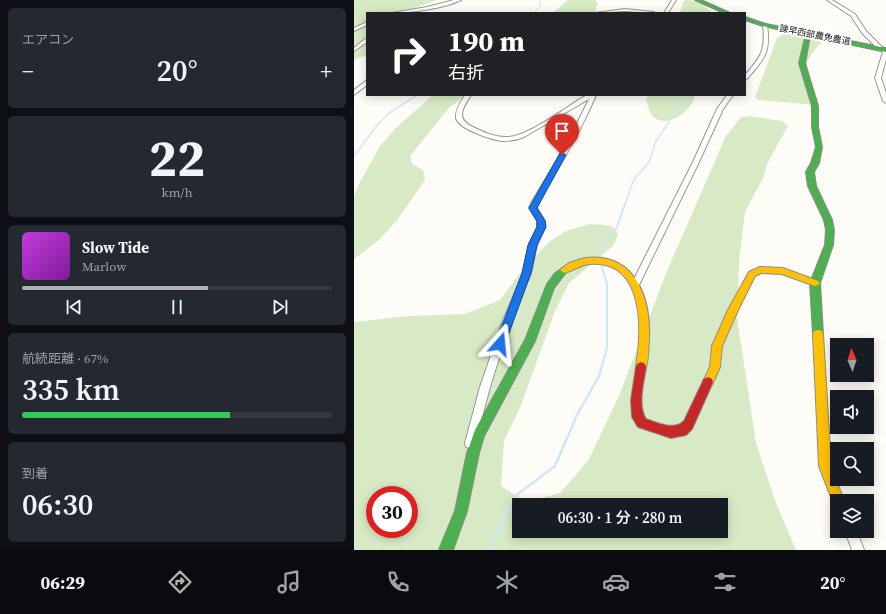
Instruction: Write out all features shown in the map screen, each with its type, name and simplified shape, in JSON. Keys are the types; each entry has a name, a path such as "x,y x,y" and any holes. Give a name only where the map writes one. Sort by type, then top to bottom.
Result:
{"street":[{"path":"400,12 456,0"},
{"path":"667,12 674,0"},
{"path":"698,0 726,12"},
{"path":"829,0 856,18 864,32 886,51 878,78 886,101"},
{"path":"609,12 631,10 646,12"},
{"name":"諫早西部農免農道","path":"746,18 766,25 806,34 884,49"},
{"path":"354,30 366,24"},
{"path":"746,77 765,51 768,42 766,25"},
{"path":"806,34 808,38 802,55 802,63 815,106 814,127 819,146 815,163 810,172 812,186 828,220 830,230 828,245 815,283 823,444 826,466 836,494"},
{"path":"354,50 366,41"},
{"path":"354,93 366,83"},
{"path":"467,96 458,112 458,118 461,123 498,138 507,139 522,136 590,96"},
{"path":"470,467 467,456 484,387 506,323 527,273 532,245 541,227 541,221 533,208 534,203 583,120 592,96"},
{"path":"635,285 699,157 720,109 729,96"},
{"path":"446,550 461,511 470,467 479,435 522,358 535,330 552,286 558,276 565,269 575,264 584,262 608,261 618,266 628,274 635,285 644,318 646,343 636,399 636,415 642,423 671,432 682,431 688,425 715,367 716,346 752,274 760,270 769,269 783,271 815,283"},
{"path":"854,538 858,550"}],"green space":[{"path":"354,0 437,0 402,12 366,12 366,55 354,60"},
{"path":"568,0 596,0 597,4 595,12 554,12"},
{"path":"686,0 694,1 711,12 680,12 683,2"},
{"path":"786,33 797,33 820,39 822,42 810,57 806,70 809,84 818,101 817,105 758,100 755,97 777,38"},
{"path":"432,96 464,96 448,109 410,156 412,164 423,170 425,180 397,220 379,240 354,259 354,196 380,146 396,128"},
{"path":"649,96 695,96 685,112 680,116 667,121 655,118 651,115 646,99"},
{"path":"750,116 782,121 788,126 768,162 763,178 745,212 739,262 737,318 756,443 774,498 796,550 354,550 354,322 409,316 465,314 500,300 523,269 549,242 566,231 590,224 612,226 618,234 614,245 569,283 555,311 521,405 504,441 501,486 520,498 512,498 512,538 728,538 728,498 541,498 560,493 588,461 619,396 667,271 726,136 741,117"}],"waterway":[{"path":"535,12 540,7 540,0"},
{"path":"711,0 716,7"},
{"path":"354,156 379,123 389,113 415,96"},
{"path":"625,205 635,178 649,162 656,141 669,122 678,103 687,96"},
{"path":"600,258 605,242 616,229 625,204"},
{"path":"601,264 607,284 607,347 605,356"},
{"path":"491,550 505,513 518,494 555,466 577,415 599,376 605,355"}],"traffic: fast":[{"path":"697,0 726,12"},
{"path":"746,18 765,25 886,50"},
{"path":"807,34 808,38 802,63 815,106 815,127 819,147 815,163 810,172 812,186 828,220 830,230 829,245 815,283 818,334"},
{"path":"446,550 461,511 473,453 479,434 530,341 550,287 558,275 564,270"}],"traffic: slow":[{"path":"564,270 580,262 599,261 615,265 627,273 636,286 644,319 641,367"},
{"path":"708,382 715,367 717,346 733,310 752,274 760,270 783,271 815,283"},
{"path":"818,334 825,466 835,494"}],"traffic: jam":[{"path":"641,367 636,400 638,417 642,423 671,432 682,431 688,425 708,382"}],"route":[{"path":"500,344 506,323 515,306 527,273 532,245 541,227 541,221 533,208 534,203 562,155"}]}
